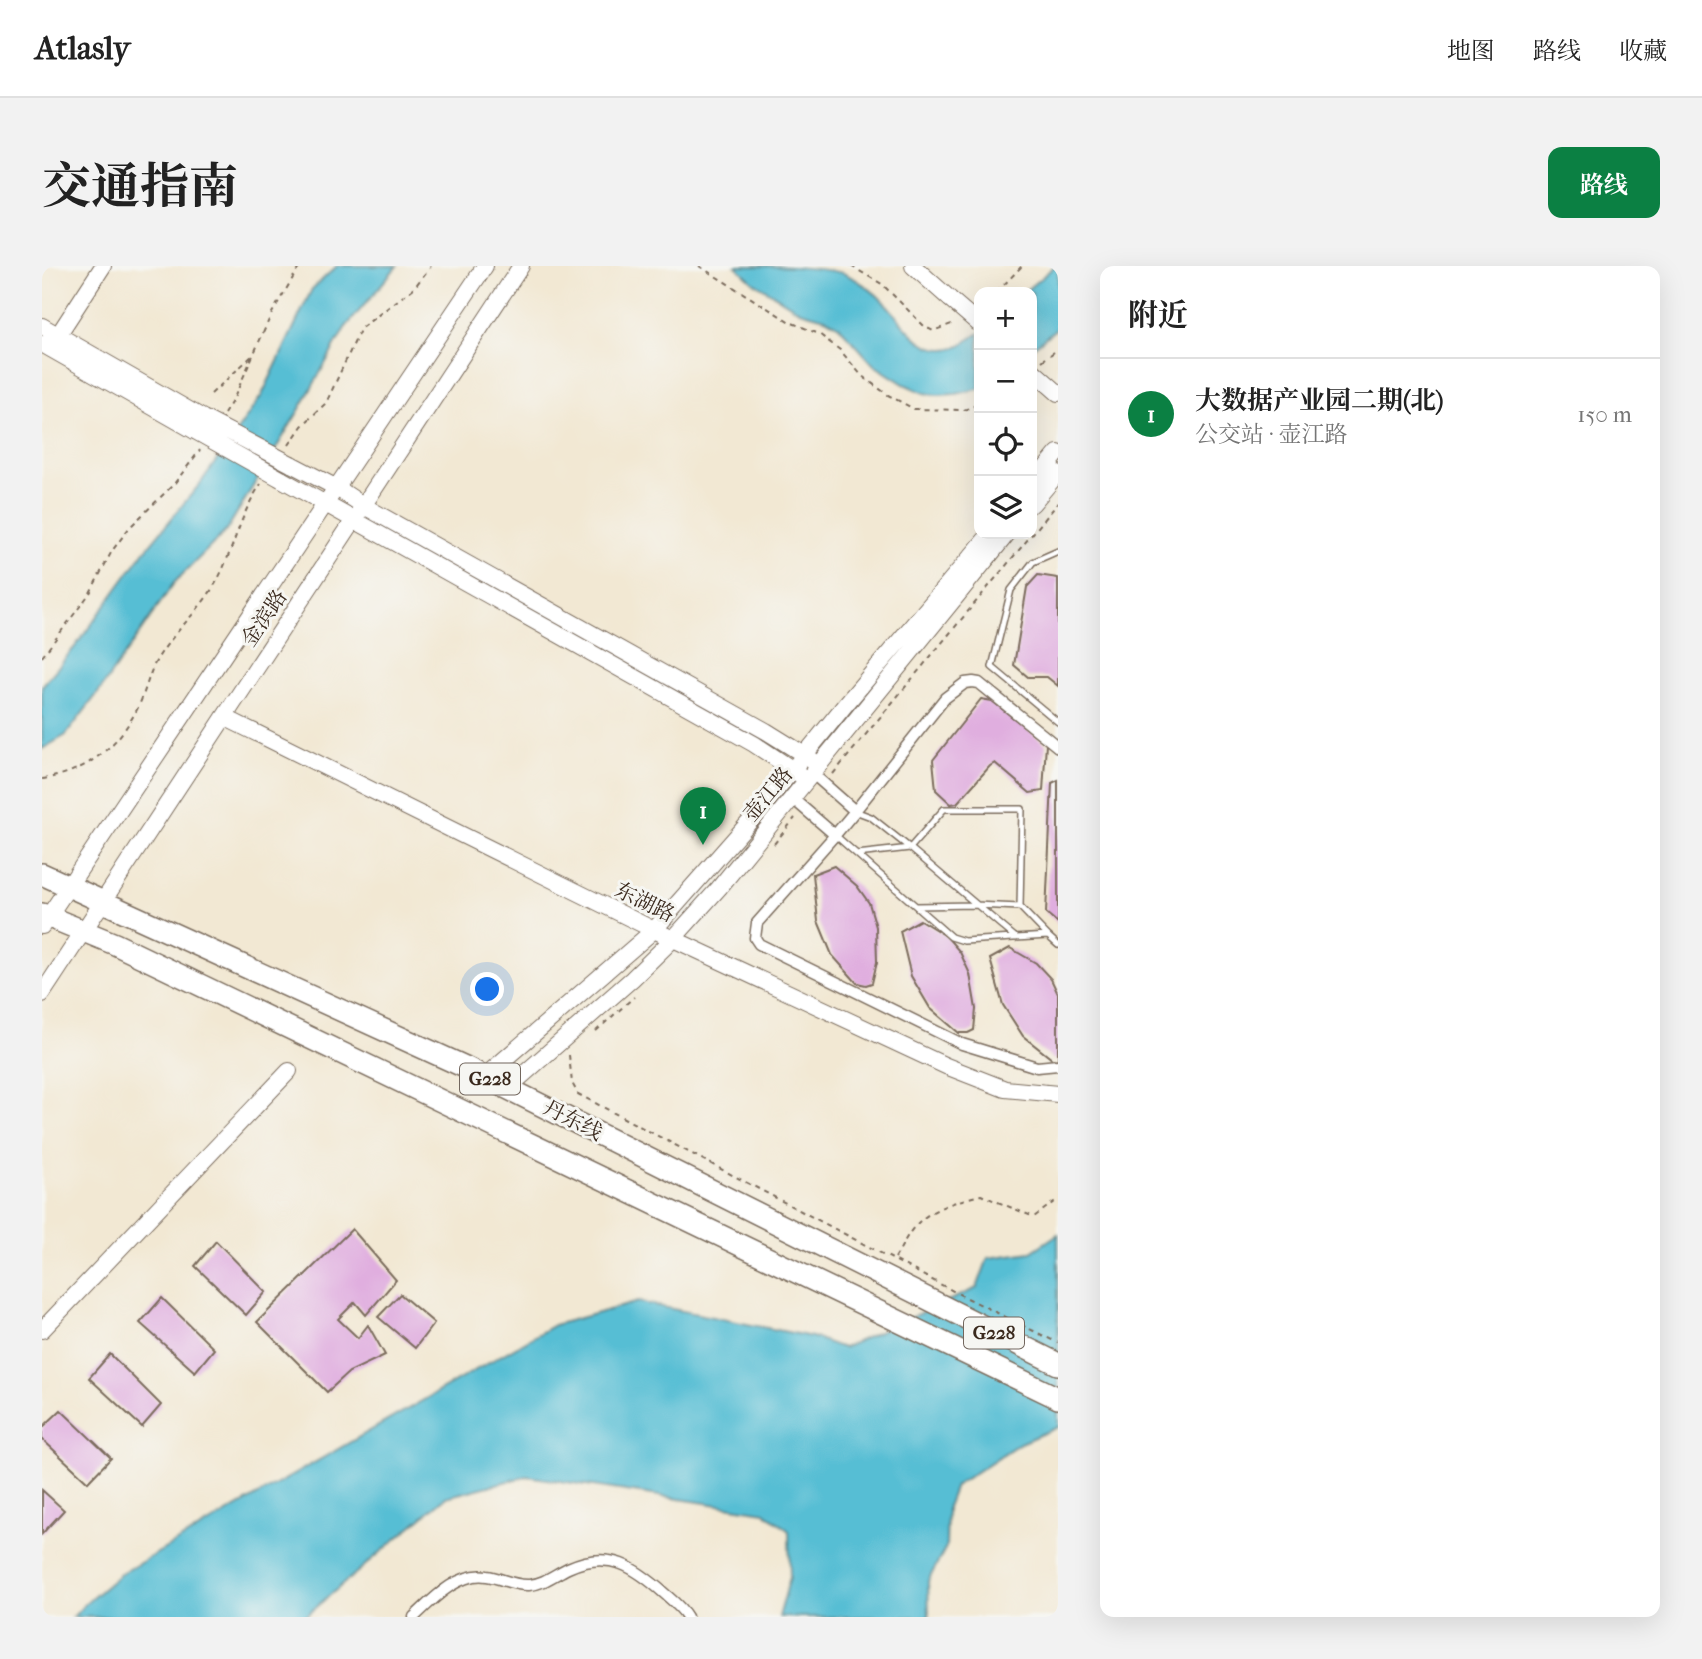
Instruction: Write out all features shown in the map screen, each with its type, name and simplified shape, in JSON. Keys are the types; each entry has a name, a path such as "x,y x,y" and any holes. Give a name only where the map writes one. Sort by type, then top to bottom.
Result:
{"highway":[{"name":"丹东线","path":"42,874 485,1076 1058,1364"},
{"name":"丹东线","path":"44,919 83,930 187,979 891,1315 1058,1398"},
{"path":"187,979 205,947"}],"main road":[{"path":"50,342 103,266"},
{"name":"金滨路","path":"44,919 69,886 485,266"},
{"name":"金滨路","path":"42,994 522,266"},
{"path":"913,266 974,320"},
{"path":"42,326 50,342 201,430 274,477 754,744 792,769 816,775"},
{"path":"1037,365 1058,393"},
{"path":"201,430 291,464 337,488 364,506 805,754 816,775"},
{"path":"1037,478 1058,453"},
{"path":"1037,498 1058,473"},
{"name":"壶江路","path":"485,1076 654,930 742,831 986,539"},
{"name":"壶江路","path":"508,1088 673,939 798,803 816,775 1003,539"},
{"name":"东湖路","path":"223,718 654,930 946,1066 1005,1089 1058,1094"},
{"path":"42,1330 289,1071"}],"street":[{"path":"1058,747 979,683 965,683 945,698 835,835 757,923 755,938 759,944 962,1044 1037,1067 1058,1065"},
{"path":"816,775 855,811"},
{"path":"798,803 835,835"},
{"path":"414,1617 434,1598 466,1578 486,1576 513,1584 528,1585 547,1580 569,1567 603,1560 621,1562 632,1567 662,1591 687,1617"}],"lane":[{"path":"1058,551 1032,562 1011,590 992,667 1058,722"},
{"path":"857,854 910,848 944,809 1023,809 1020,907"},
{"path":"855,811 871,817 910,848 1016,939"},
{"path":"835,835 956,939 964,941 1048,936"},
{"path":"916,906 1020,907 1058,945"}],"path":[{"path":"220,420 234,398 272,313 299,266"},
{"path":"288,446 302,426 327,403 361,328 414,288 431,266"},
{"path":"699,266 790,321 819,334 840,350 862,376 888,395 914,409 964,410 974,406"},
{"path":"851,266 882,284 916,319 933,331 948,327 959,320"},
{"path":"1003,287 1022,266"},
{"path":"1037,365 1058,349"},
{"path":"211,394 254,354"},
{"path":"42,657 90,593 112,551 129,528 174,484 201,430"},
{"path":"42,779 57,777 84,767 105,752 121,734 135,713 156,662 215,585 253,495 274,477"},
{"path":"816,775 1058,503"},
{"path":"768,852 798,803"},
{"path":"590,1035 636,995"},
{"path":"571,1049 568,1055 572,1083 578,1094 955,1292 1058,1343"},
{"path":"895,1259 916,1224 931,1212 981,1195 1034,1217 1058,1199"}],"water":[{"path":"337,266 397,266 345,328 226,531 174,583 66,735 42,749 42,686 75,647 144,552 200,484 262,395 312,289"},
{"path":"736,266 776,266 843,273 872,291 908,330 925,344 945,349 956,347 974,337 974,390 937,395 924,393 904,384 874,365 839,326 825,318 800,311 752,281"},
{"path":"1058,266 1058,327 1037,344 1037,287 1030,287"},
{"path":"1058,1234 1058,1427 1020,1443 955,1486 947,1507 946,1547 928,1581 929,1617 779,1617 790,1577 789,1531 765,1512 527,1476 446,1497 304,1617 73,1617 119,1575 554,1325 638,1302 812,1337 843,1348 977,1288 988,1258 1031,1252"}],"building":[{"path":"1038,575 1058,578 1058,686 1047,677 1028,677 1014,665 1027,587"},
{"path":"981,699 992,701 1046,744 1043,791 1030,793 995,763 957,803 951,804 936,790 933,760"},
{"path":"1058,780 1058,923 1046,913 1052,783"},
{"path":"834,866 857,886 869,903 876,927 877,962 872,983 866,985 857,983 832,955 818,921 813,874"},
{"path":"920,920 946,936 960,952 970,974 976,1009 974,1030 968,1033 959,1033 930,1008 911,976 900,931"},
{"path":"1010,948 1036,963 1051,979 1058,994 1058,1060 1052,1059 1023,1036 1003,1005 990,959"},
{"path":"352,1229 396,1280 366,1315 355,1302 338,1319 358,1338 368,1325 385,1355 349,1372 327,1392 257,1322"},
{"path":"216,1241 266,1292 246,1315 195,1266"},
{"path":"400,1294 434,1323 415,1348 378,1317"},
{"path":"162,1298 214,1349 195,1372 140,1323"},
{"path":"110,1354 161,1405 142,1427 89,1378"},
{"path":"61,1410 111,1458 88,1482 42,1439 42,1428"},
{"path":"42,1490 64,1510 42,1534"}],"place":[{"name":"大数据产业园二期(北)","path":"703,845"}]}
